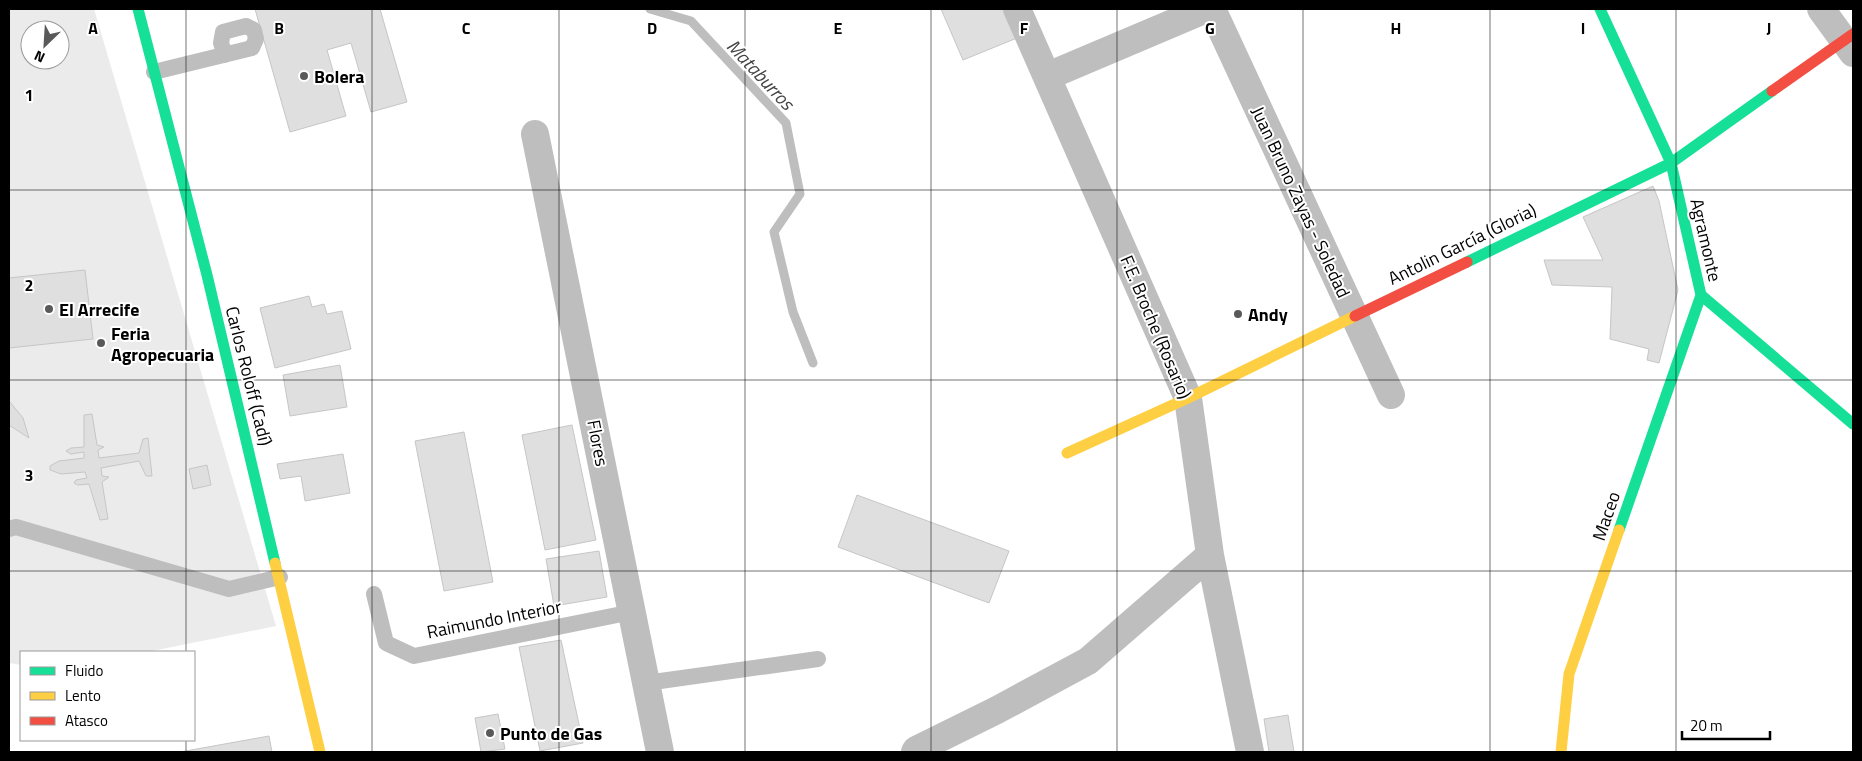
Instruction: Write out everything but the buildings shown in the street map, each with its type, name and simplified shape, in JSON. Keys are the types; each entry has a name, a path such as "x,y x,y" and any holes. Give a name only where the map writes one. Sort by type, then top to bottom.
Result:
{"street":[{"name":"Carlos Roloff (Cadí)","path":"138,9 207,276 320,752"},
{"name":"F.E. Broche (Rosario)","path":"1017,9 1188,398 1210,555 1250,752"},
{"path":"1048,76 1206,9"},
{"name":"Juan Bruno Zayas - Soledad","path":"1212,9 1391,395"},
{"name":"Agramonte","path":"1600,9 1671,163 1701,295 1851,418"},
{"path":"1821,9 1850,43"},
{"name":"Antolin García (Gloria)","path":"1067,453 1188,398 1671,163 1850,43"},
{"name":"Flores","path":"535,134 660,752"},
{"name":"Maceo","path":"1561,752 1569,674 1701,295"},
{"path":"915,752 1088,661 1210,555"}],"lane":[{"path":"154,72 225,55"},
{"path":"9,529 16,528 229,590 280,578"},
{"name":"Raimundo Interior","path":"374,594 386,643 414,656 632,612"},
{"path":"646,683 818,658"}],"shaded area":[{"name":"Feria Agropecuaria","path":"9,9 94,9 276,626 152,651 20,651 20,665 9,663"}],"waterway":[{"name":"Mataburros","path":"650,9 691,21 786,123 800,194 774,232 793,312 813,363"}],"traffic: fast":[{"path":"138,9 207,275 275,563"},
{"path":"1600,9 1671,163 1701,295 1853,424"},
{"path":"1467,262 1671,163 1772,91"},
{"path":"1619,530 1701,295"}],"traffic: slow":[{"path":"1067,453 1188,398 1355,316"},
{"path":"1561,752 1569,674 1619,530"},
{"path":"275,563 320,752"}],"traffic: jam":[{"path":"1772,91 1853,34"},
{"path":"1355,316 1467,262"}],"place":[{"name":"Bolera","path":"304,76"},
{"name":"El Arrecife","path":"49,309"},
{"name":"Andy","path":"1238,314"},
{"name":"Feria Agropecuaria","path":"101,343"},
{"name":"Punto de Gas","path":"490,733"}]}
